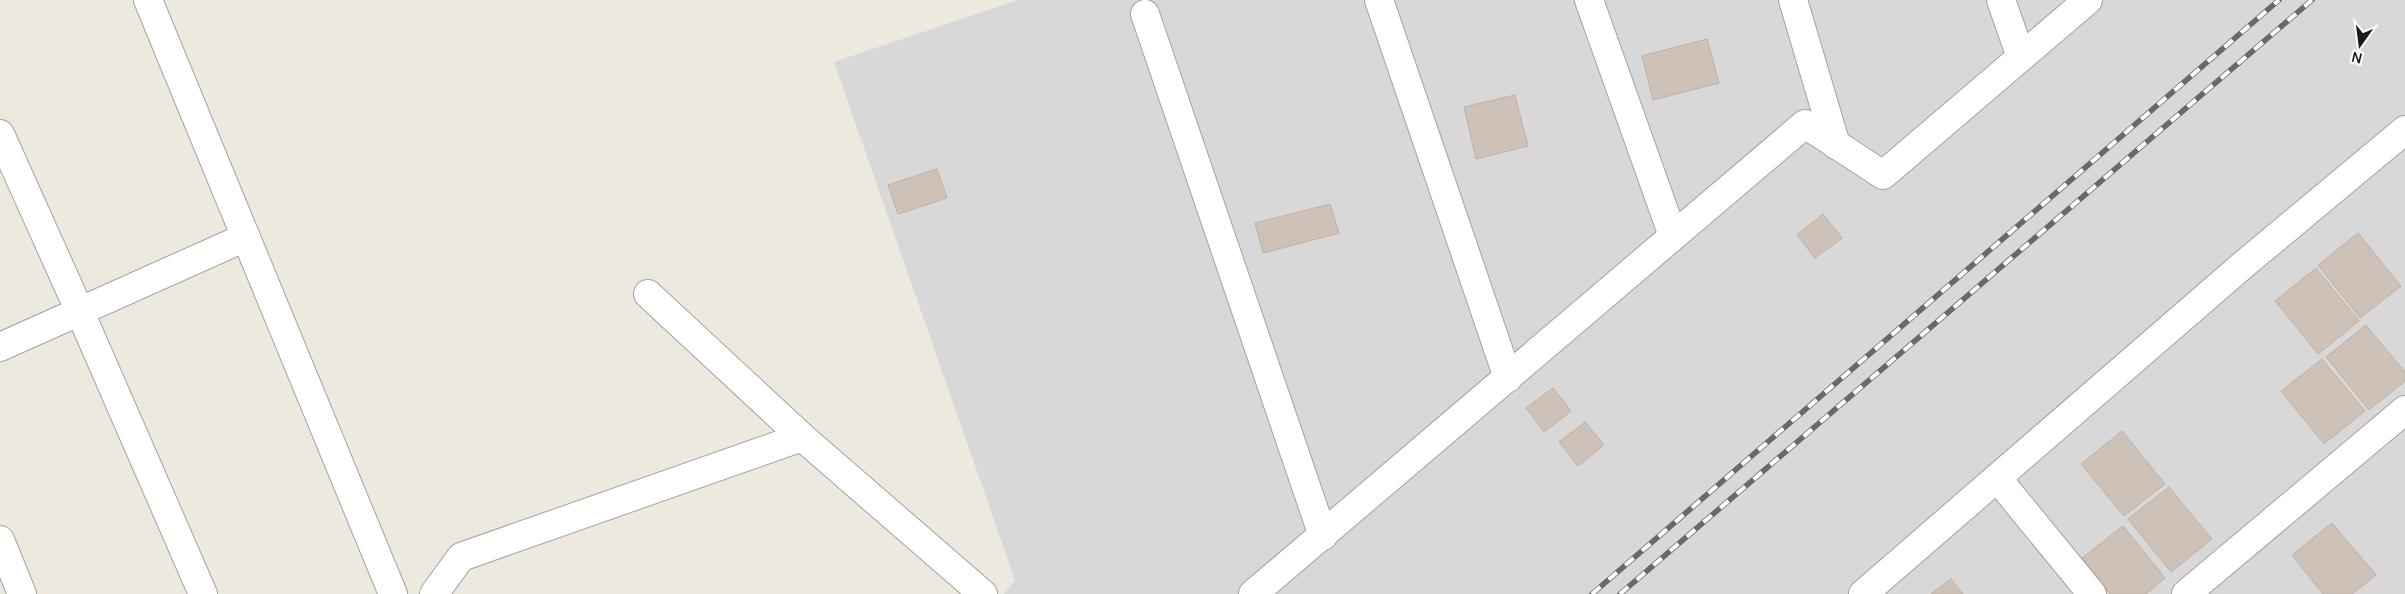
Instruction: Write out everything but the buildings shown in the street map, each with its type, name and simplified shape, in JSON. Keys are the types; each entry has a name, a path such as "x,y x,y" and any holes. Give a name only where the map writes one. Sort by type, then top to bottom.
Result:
{"street":[{"path":"148,0 393,594"},
{"path":"1379,0 1508,378"},
{"path":"1589,0 1673,236"},
{"path":"1793,0 1836,145"},
{"path":"2000,0 2021,57"},
{"path":"1253,594 1805,124 1883,175 2088,0"},
{"path":"1145,14 1323,536"},
{"path":"1863,594 2235,272 2405,130"},
{"path":"0,134 80,312 202,594"},
{"path":"0,348 246,237"},
{"path":"648,294 802,438 983,594"},
{"path":"2186,594 2405,410"},
{"path":"434,594 461,557 802,438"},
{"path":"1998,478 2092,594"},
{"path":"0,540 22,594"}],"shaded area":[{"path":"1018,0 2405,0 2405,594 1004,594 1015,580 834,62"}],"railway":[{"path":"1592,594 2279,0"},
{"path":"1620,594 2312,0"}]}
